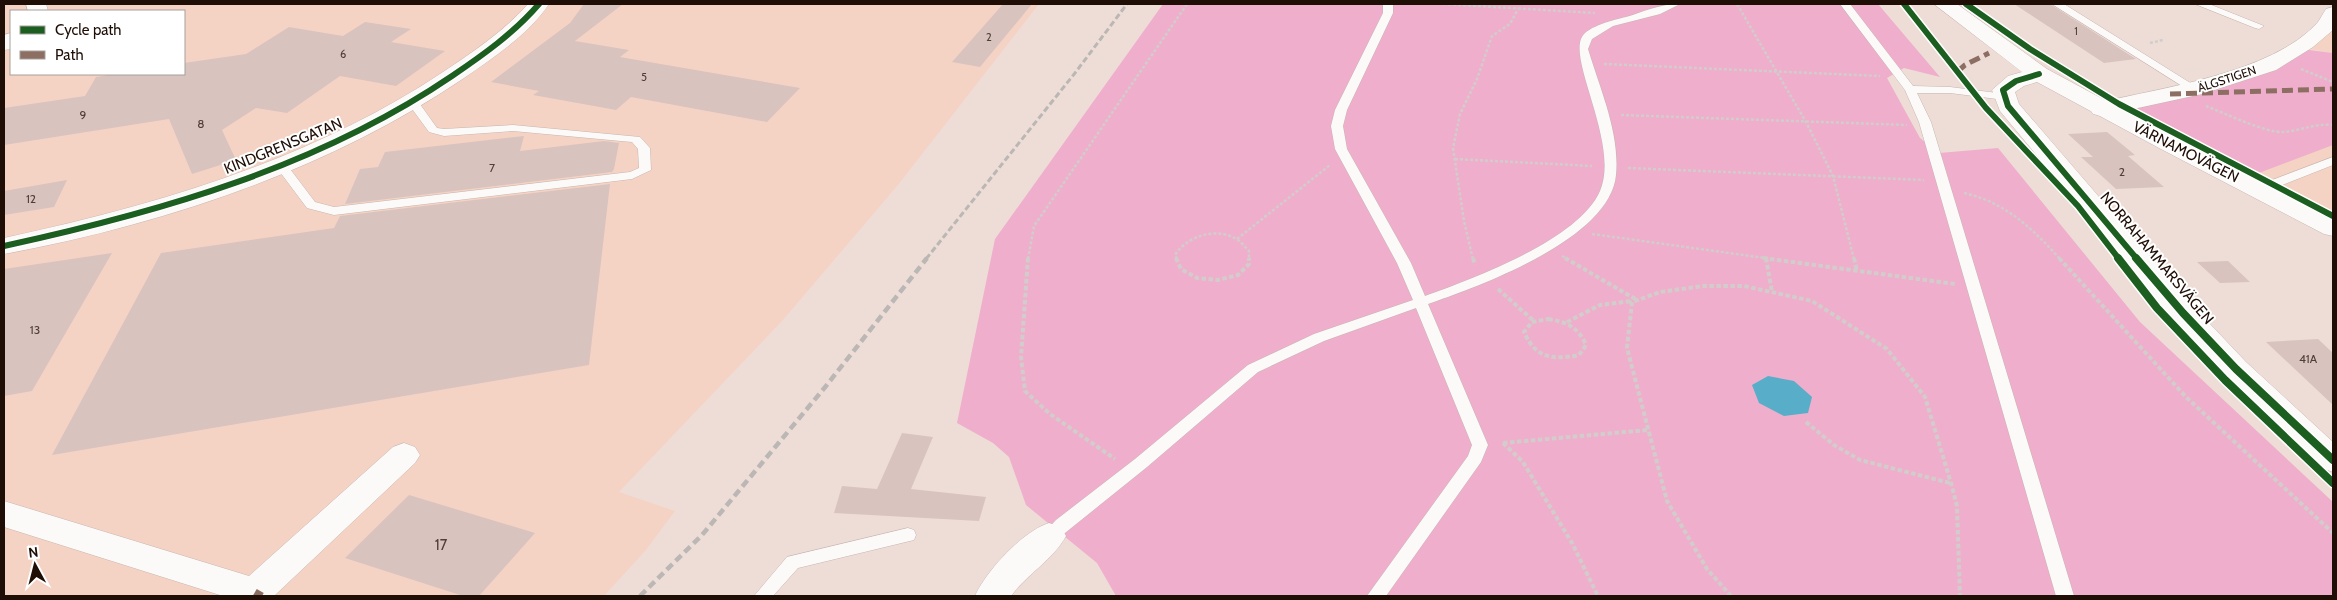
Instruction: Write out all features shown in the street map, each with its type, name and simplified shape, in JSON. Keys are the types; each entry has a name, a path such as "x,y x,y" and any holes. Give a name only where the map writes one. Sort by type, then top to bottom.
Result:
{"street":[{"name":"KINDGRENSGATAN","path":"4,246 75,230 141,212 280,164 336,140 413,102 484,53 513,30 539,4"},
{"path":"1944,4 2039,74"},
{"name":"ÄLGSTIGEN","path":"2101,108 2194,90 2278,60 2306,43 2328,24 2333,13"},
{"path":"2005,97 2003,90 2016,81 2039,74"},
{"name":"VÄRNAMOVÄGEN","path":"2039,74 2333,228"},
{"name":"NORRAHAMMARSVÄGEN","path":"2005,97 2008,106 2183,313 2236,370 2323,442 2333,460"},
{"path":"4,514 255,592 404,455"},
{"path":"992,596 1007,575 1049,536"}],"lane":[{"path":"1376,596 1475,458 1480,445 1404,263 1341,148 1338,126 1341,110 1388,13 1388,4"},
{"path":"1049,536 1132,470 1256,366 1306,344 1377,317 1421,304 1486,278 1571,231 1593,212 1607,190 1611,167 1609,139 1583,49 1588,37 1609,24 1638,15 1656,12 1675,4"},
{"path":"1845,4 1910,89 1926,125 2065,596"},
{"path":"2057,4 2194,90"},
{"path":"2200,4 2259,26"},
{"path":"1910,89 1950,90 2005,97"},
{"path":"280,164 311,205 334,212 632,175 644,170 644,148 636,139 513,128 444,134 433,130 413,102"},
{"path":"2258,190 2333,161"},
{"path":"763,596 793,562 908,535"}],"path":[{"path":"1132,470 1050,414 1025,391 1021,357 1026,267 1034,226 1188,4"},
{"path":"1443,4 1638,15"},
{"path":"1737,4 1806,122 1833,176 1857,270"},
{"path":"1518,9 1510,24 1492,36 1477,79 1460,114 1453,148 1474,264 1486,278 1535,322"},
{"path":"2278,60 2333,82"},
{"path":"1587,63 1900,76"},
{"path":"2170,94 2276,132 2287,133 2315,123 2333,125"},
{"path":"1601,114 1926,125"},
{"path":"1237,239 1344,154"},
{"path":"1455,159 1833,176 1944,185 1988,199 2007,210 2035,231 2186,397 2333,533"},
{"path":"1571,231 1975,287"},
{"path":"1218,234 1237,239 1248,250 1249,264 1238,275 1231,277 1218,280 1197,278 1181,268 1175,255 1182,243 1198,235 1218,234"},
{"path":"1546,246 1637,300"},
{"path":"1766,258 1772,292"},
{"path":"1731,596 1707,569 1667,501 1647,430 1628,348 1632,302 1660,292 1703,286 1744,286 1812,301 1887,349 1925,397 1957,506 1960,596"},
{"path":"1567,322 1600,305 1637,300"},
{"path":"1548,319 1567,322 1581,332 1586,345 1579,355 1562,359 1543,356 1528,345 1524,332 1532,322 1535,322 1548,319"},
{"path":"1806,422 1834,445 1860,460 1950,483"},
{"path":"1480,445 1647,430"},
{"path":"1503,443 1523,462 1572,543 1598,596"}],"shaded area":[{"path":"4,4 1039,4 898,185 783,320 619,492 675,511 646,550 604,596 4,596"},
{"path":"1163,4 1878,4 1940,77 1904,68 1887,78 1920,138 1939,153 1998,148 2140,322 2333,502 2333,596 1116,596 1097,563 1026,505 1009,457 993,443 957,423 995,239"},
{"path":"2333,22 2333,53 2302,48 2330,28"},
{"path":"2301,49 2333,53 2333,145 2259,173 2132,109"},
{"path":"2333,144 2333,214 2259,173"}],"water":[{"path":"1768,376 1794,381 1812,397 1808,413 1784,416 1759,403 1752,385"}],"building":[{"path":"584,4 623,4 575,41 629,50 620,57 800,88 767,122 631,97 616,110 533,95 539,91 491,82 570,23"},
{"path":"1003,4 1032,4 980,67 952,62"},
{"path":"2014,4 2050,4 2136,59 2104,63"},
{"path":"365,22 411,29 391,42 445,51 396,86 340,76 287,113 256,108 222,130 236,160 192,174 169,119 4,145 4,108 85,96 96,77 109,75 185,75 185,63 246,54 289,27 343,36"},
{"path":"2107,132 2135,155 2128,156 2164,187 2116,189 2081,157 2093,157 2068,134"},
{"path":"524,136 520,151 604,141 619,143 614,169 612,172 345,204 360,169 378,167 385,152"},
{"path":"67,180 54,207 4,215 4,191"},
{"path":"610,184 589,365 52,455 161,253 334,228 340,216"},
{"path":"112,253 32,391 4,396 4,269"},
{"path":"2228,261 2250,282 2220,283 2197,262"},
{"path":"2318,339 2333,353 2333,405 2266,342"},
{"path":"902,433 933,437 911,489 986,497 979,521 834,513 842,486 877,489"},
{"path":"409,495 535,533 479,596 463,596 345,558"}],"railway":[{"path":"926,259 1075,73 1127,4"},
{"path":"640,596 702,535 826,386 927,258"}],"marked path":[{"path":"1957,72 1965,65 1989,53"},
{"path":"2170,94 2333,89"},
{"path":"255,592 262,596"}],"cycle path":[{"path":"4,246 65,233 189,199 311,153 370,125 425,94 493,47 539,4"},
{"path":"1904,4 1986,108 2078,206 2157,308 2225,380 2333,483"},
{"path":"1966,4 2030,49 2119,104 2333,216"},
{"path":"2039,74 2016,81 2003,90 2008,106 2183,313 2236,369 2333,460"}]}
